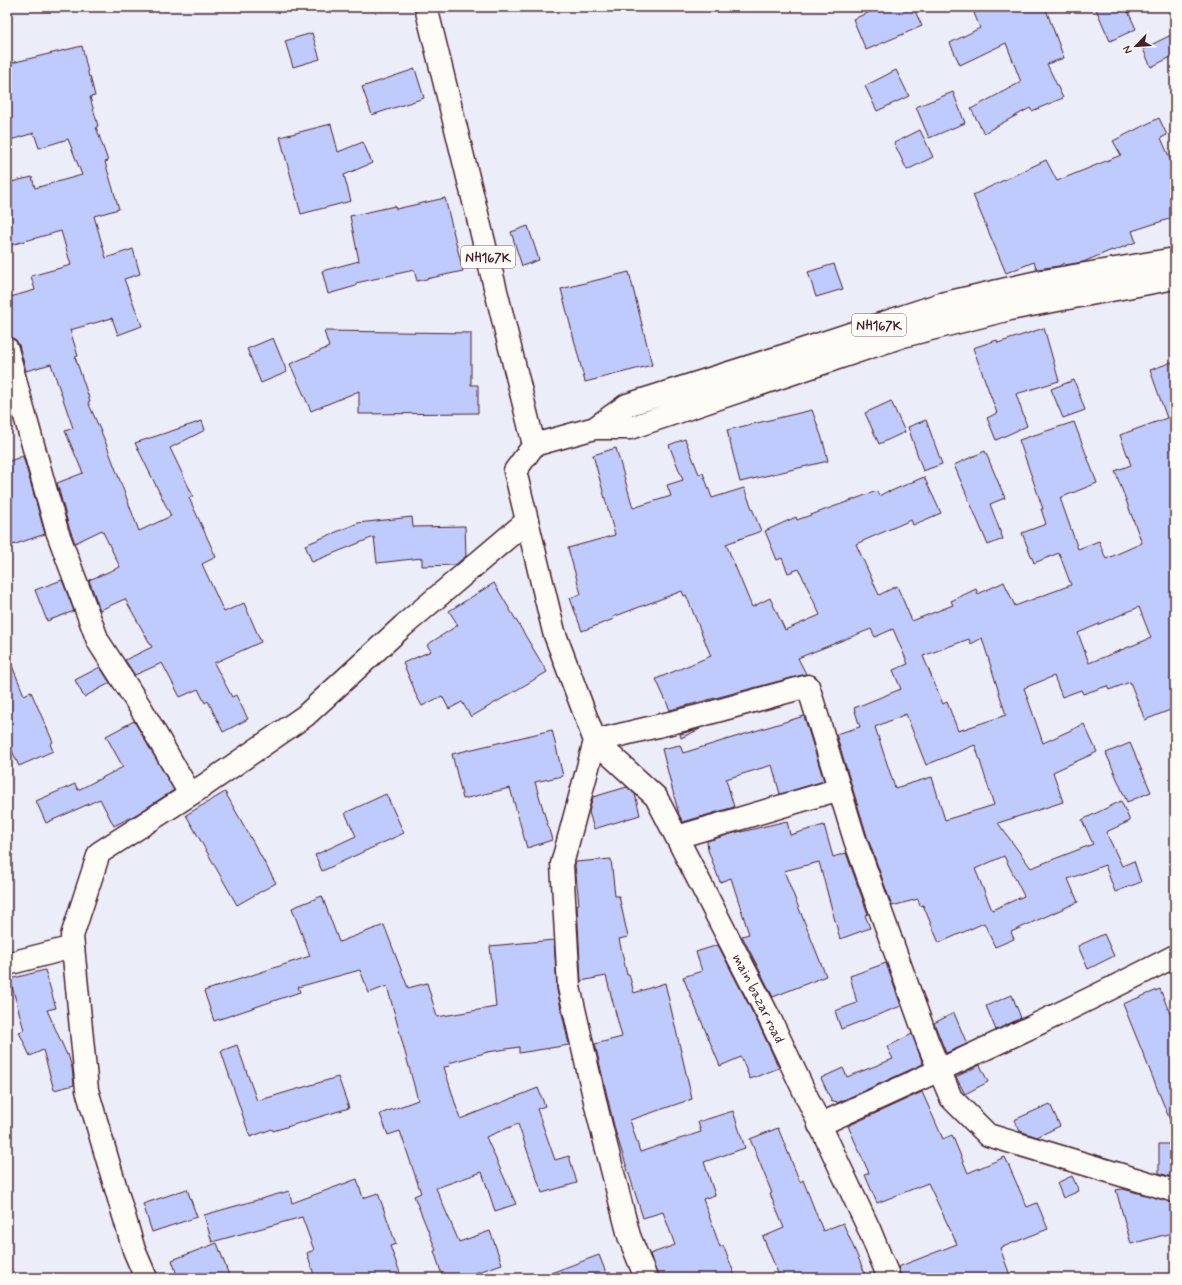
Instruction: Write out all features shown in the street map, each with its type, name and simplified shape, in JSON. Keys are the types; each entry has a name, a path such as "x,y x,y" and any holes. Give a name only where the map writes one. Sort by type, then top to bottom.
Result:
{"main road":[{"name":"NH167K","path":"426,7 534,445 595,428 630,428 911,334 1010,309 1175,278"},
{"name":"NH167K","path":"595,428 627,405 799,351 941,304 1038,282 1175,259"},
{"path":"7,349 57,531 98,641 142,710 190,794"},
{"path":"534,445 515,471 554,632 595,741 562,864 570,986 598,1114 629,1236 646,1278"},
{"path":"146,1278 134,1250 87,1090 72,936 99,853 190,794 305,716 403,626 527,521"},
{"path":"595,741 695,717 808,686 855,840 928,1043 951,1098 988,1135 1175,1191"},
{"name":"main bazar road","path":"595,741 656,798 771,1021 868,1229 889,1278"},
{"path":"677,837 840,789"},
{"path":"7,964 73,947"},
{"path":"819,1124 939,1071 1141,974 1175,956"}],"building":[{"path":"868,7 913,7 922,26 866,50 853,19 870,12"},
{"path":"988,7 1045,7 1064,58 1047,64 1063,98 1032,111 1030,108 984,133 971,109 1021,82 1006,43 960,65 950,43 980,28 974,13"},
{"path":"1095,7 1126,7 1136,29 1110,41"},
{"path":"312,33 320,59 293,67 285,41"},
{"path":"1175,33 1175,55 1151,67 1143,49"},
{"path":"82,46 95,96 90,97 98,126 96,127 108,161 105,162 119,209 94,216 106,258 133,249 140,274 124,279 142,326 118,335 112,318 70,330 78,356 75,357 90,401 88,402 105,441 139,531 171,516 135,443 202,421 205,430 170,448 193,496 189,498 216,557 202,564 224,612 244,603 261,642 214,663 232,697 236,695 248,719 223,732 208,701 205,703 198,689 180,697 162,663 135,675 125,660 152,647 125,599 100,610 89,580 120,567 102,530 75,543 69,527 57,483 83,473 65,431 73,428 51,364 26,371 19,345 16,340 11,337 7,337 7,298 35,290 31,276 71,265 61,231 7,246 7,183 32,177 35,188 82,175 68,139 39,148 34,133 7,141 7,64"},
{"path":"415,69 424,98 372,115 362,87"},
{"path":"896,70 909,96 877,111 865,86"},
{"path":"953,92 965,123 929,138 916,107"},
{"path":"1159,118 1167,135 1161,138 1175,170 1175,217 1132,231 1136,242 1083,262 1065,265 1064,263 1059,266 1037,269 1034,262 1006,273 973,195 1046,160 1057,181 1121,155 1113,141"},
{"path":"331,124 338,152 363,142 372,163 344,175 351,201 301,214 280,137"},
{"path":"920,130 933,157 907,170 894,143"},
{"path":"445,198 463,271 417,281 414,270 356,283 356,286 328,294 322,271 359,261 350,216 395,206 396,209"},
{"path":"528,226 539,260 522,266 511,232"},
{"path":"834,264 843,289 816,297 808,272"},
{"path":"629,272 652,365 585,382 561,289"},
{"path":"1044,328 1059,381 1016,394 1027,426 996,440 987,418 997,413 973,348 997,340 998,343"},
{"path":"324,331 471,333 471,385 478,385 478,413 359,414 359,391 311,411 290,364 329,347"},
{"path":"273,338 287,372 261,383 247,349"},
{"path":"1175,361 1175,708 1145,720 1130,682 1109,690 1107,686 1083,694 1081,690 1062,697 1054,676 1024,688 1043,743 1084,724 1097,752 1053,772 1063,802 998,823 1031,868 1093,844 1082,820 1121,801 1130,821 1106,832 1122,866 1134,861 1141,882 1115,892 1105,865 1068,879 1078,902 1011,932 1014,939 995,947 984,923 939,943 923,905 920,906 918,899 892,906 867,836 836,734 860,727 854,708 901,689 893,670 908,664 893,629 875,637 871,629 798,658 806,674 670,710 656,679 711,656 686,595 684,596 682,591 613,617 614,619 582,631 570,598 581,594 568,548 615,535 593,455 616,448 633,508 671,496 667,485 683,480 669,445 685,439 699,474 703,473 712,498 744,488 761,531 726,544 752,607 770,598 785,630 820,615 799,569 788,573 782,558 777,560 765,531 796,517 797,520 877,491 879,496 924,477 941,513 913,525 911,520 856,544 879,595 897,586 912,621 953,605 951,601 976,589 978,594 1004,582 1015,606 1071,585 1059,553 1034,563 1022,533 1046,524 1041,509 1043,509 1019,440 1074,422 1097,483 1060,498 1078,549 1099,541 1106,559 1142,543 1115,471 1131,465 1120,435 1167,418 1150,370","holes":["1139,607 1151,638 1089,663 1078,633","982,638 1006,715 958,731 947,702 943,704 923,656 969,639 971,644","906,714 926,765 975,745 994,805 945,820 932,777 895,788 875,727","1004,856 1024,896 992,910 975,869"]},
{"path":"1074,380 1085,410 1063,418 1051,389"},
{"path":"891,401 905,432 879,444 865,413"},
{"path":"812,410 823,441 828,461 740,482 727,430"},
{"path":"926,420 942,464 923,471 908,427"},
{"path":"985,451 1005,498 990,504 1003,539 988,545 954,465"},
{"path":"23,456 45,534 7,547 7,462"},
{"path":"412,517 413,527 465,526 466,556 455,565 422,566 422,558 377,563 374,537 312,562 305,545 358,523"},
{"path":"62,580 74,611 47,621 35,590"},
{"path":"494,583 547,672 471,717 462,702 449,709 442,696 422,706 414,691 403,663 431,651 427,645 458,625 449,611"},
{"path":"7,656 24,695 31,692 53,742 50,744 53,751 19,766 7,740"},
{"path":"100,667 110,683 84,697 75,680"},
{"path":"804,716 824,781 780,794 772,765 726,779 734,807 683,822 679,815 662,749 680,745 683,753"},
{"path":"134,721 174,790 137,814 114,826 100,799 46,823 36,801 75,784 78,790 123,767 106,736"},
{"path":"700,729 681,738 680,734"},
{"path":"552,730 563,776 535,782 552,840 527,848 510,788 463,799 452,754"},
{"path":"1130,743 1151,792 1127,802 1106,753"},
{"path":"627,787 635,794 640,815 594,829 589,812 593,797"},
{"path":"225,792 276,883 237,905 186,815"},
{"path":"386,794 404,833 322,871 315,855 356,836 345,813"},
{"path":"787,821 790,835 824,825 833,857 846,853 868,914 865,915 870,928 840,939 819,862 784,871 826,976 773,997 742,936 749,934 731,878 720,882 708,850 707,841 741,831"},
{"path":"611,859 615,896 619,896 628,937 619,939 627,975 629,974 634,993 665,983 692,1099 630,1120 640,1152 701,1132 698,1122 733,1111 745,1148 704,1162 715,1195 703,1199 720,1247 723,1245 736,1278 658,1278 650,1254 675,1245 663,1212 643,1218 615,1130 595,1044 622,1037 606,976 581,981 577,905 579,904 575,865 576,862"},
{"path":"322,896 339,942 384,925 408,988 427,983 437,1017 496,1007 490,946 554,940 557,990 569,1045 519,1053 519,1047 488,1052 449,1063 450,1066 444,1067 460,1119 538,1088 545,1106 537,1109 555,1160 569,1156 577,1183 542,1193 518,1124 486,1137 516,1204 495,1211 482,1172 436,1188 459,1242 490,1231 502,1264 461,1278 443,1278 434,1251 436,1250 414,1196 421,1193 400,1131 388,1135 380,1114 418,1100 387,986 369,993 360,970 298,987 300,992 214,1021 204,991 310,956 292,908"},
{"path":"1104,934 1114,956 1088,969 1078,946"},
{"path":"718,945 779,1068 750,1079 741,1057 720,1066 683,977 702,971 696,952"},
{"path":"886,963 901,1006 841,1029 835,1011 857,1003 850,976"},
{"path":"45,970 56,1008 47,1010 67,1055 68,1054 72,1068 74,1085 54,1090 43,1050 30,1056 19,1032 24,1030 10,979"},
{"path":"1160,989 1175,1026 1174,1130 1123,1004"},
{"path":"1012,995 1021,1018 996,1030 986,1006"},
{"path":"954,1013 967,1044 946,1053 934,1023"},
{"path":"912,1034 923,1064 837,1103 836,1101 832,1102 821,1078 843,1068 847,1077 893,1059 887,1047"},
{"path":"237,1045 257,1101 338,1077 349,1108 273,1131 272,1129 250,1137 221,1051"},
{"path":"980,1065 988,1082 965,1094 956,1077"},
{"path":"922,1092 943,1139 952,1135 968,1173 1005,1157 1027,1207 1037,1203 1048,1229 1000,1248 1011,1278 901,1278 898,1267 957,1244 928,1183 877,1203 865,1175 869,1173 848,1126"},
{"path":"1050,1104 1060,1126 1037,1137 1020,1131 1014,1120"},
{"path":"778,1128 800,1182 803,1180 823,1231 843,1223 867,1278 780,1278 763,1237 784,1228 770,1194 772,1193 750,1139"},
{"path":"1159,1144 1175,1144 1175,1178 1159,1173"},
{"path":"1072,1176 1079,1191 1063,1198 1057,1183"},
{"path":"357,1179 363,1198 378,1193 396,1244 390,1246 402,1278 315,1278 307,1253 314,1250 302,1217 212,1242 204,1215 289,1191 292,1203"},
{"path":"187,1189 197,1217 152,1232 143,1204"},
{"path":"1123,1189 1175,1203 1175,1232 1131,1244 1116,1190"},
{"path":"217,1243 230,1278 178,1278 172,1260"},
{"path":"599,1255 608,1278 544,1278 543,1276"}]}
